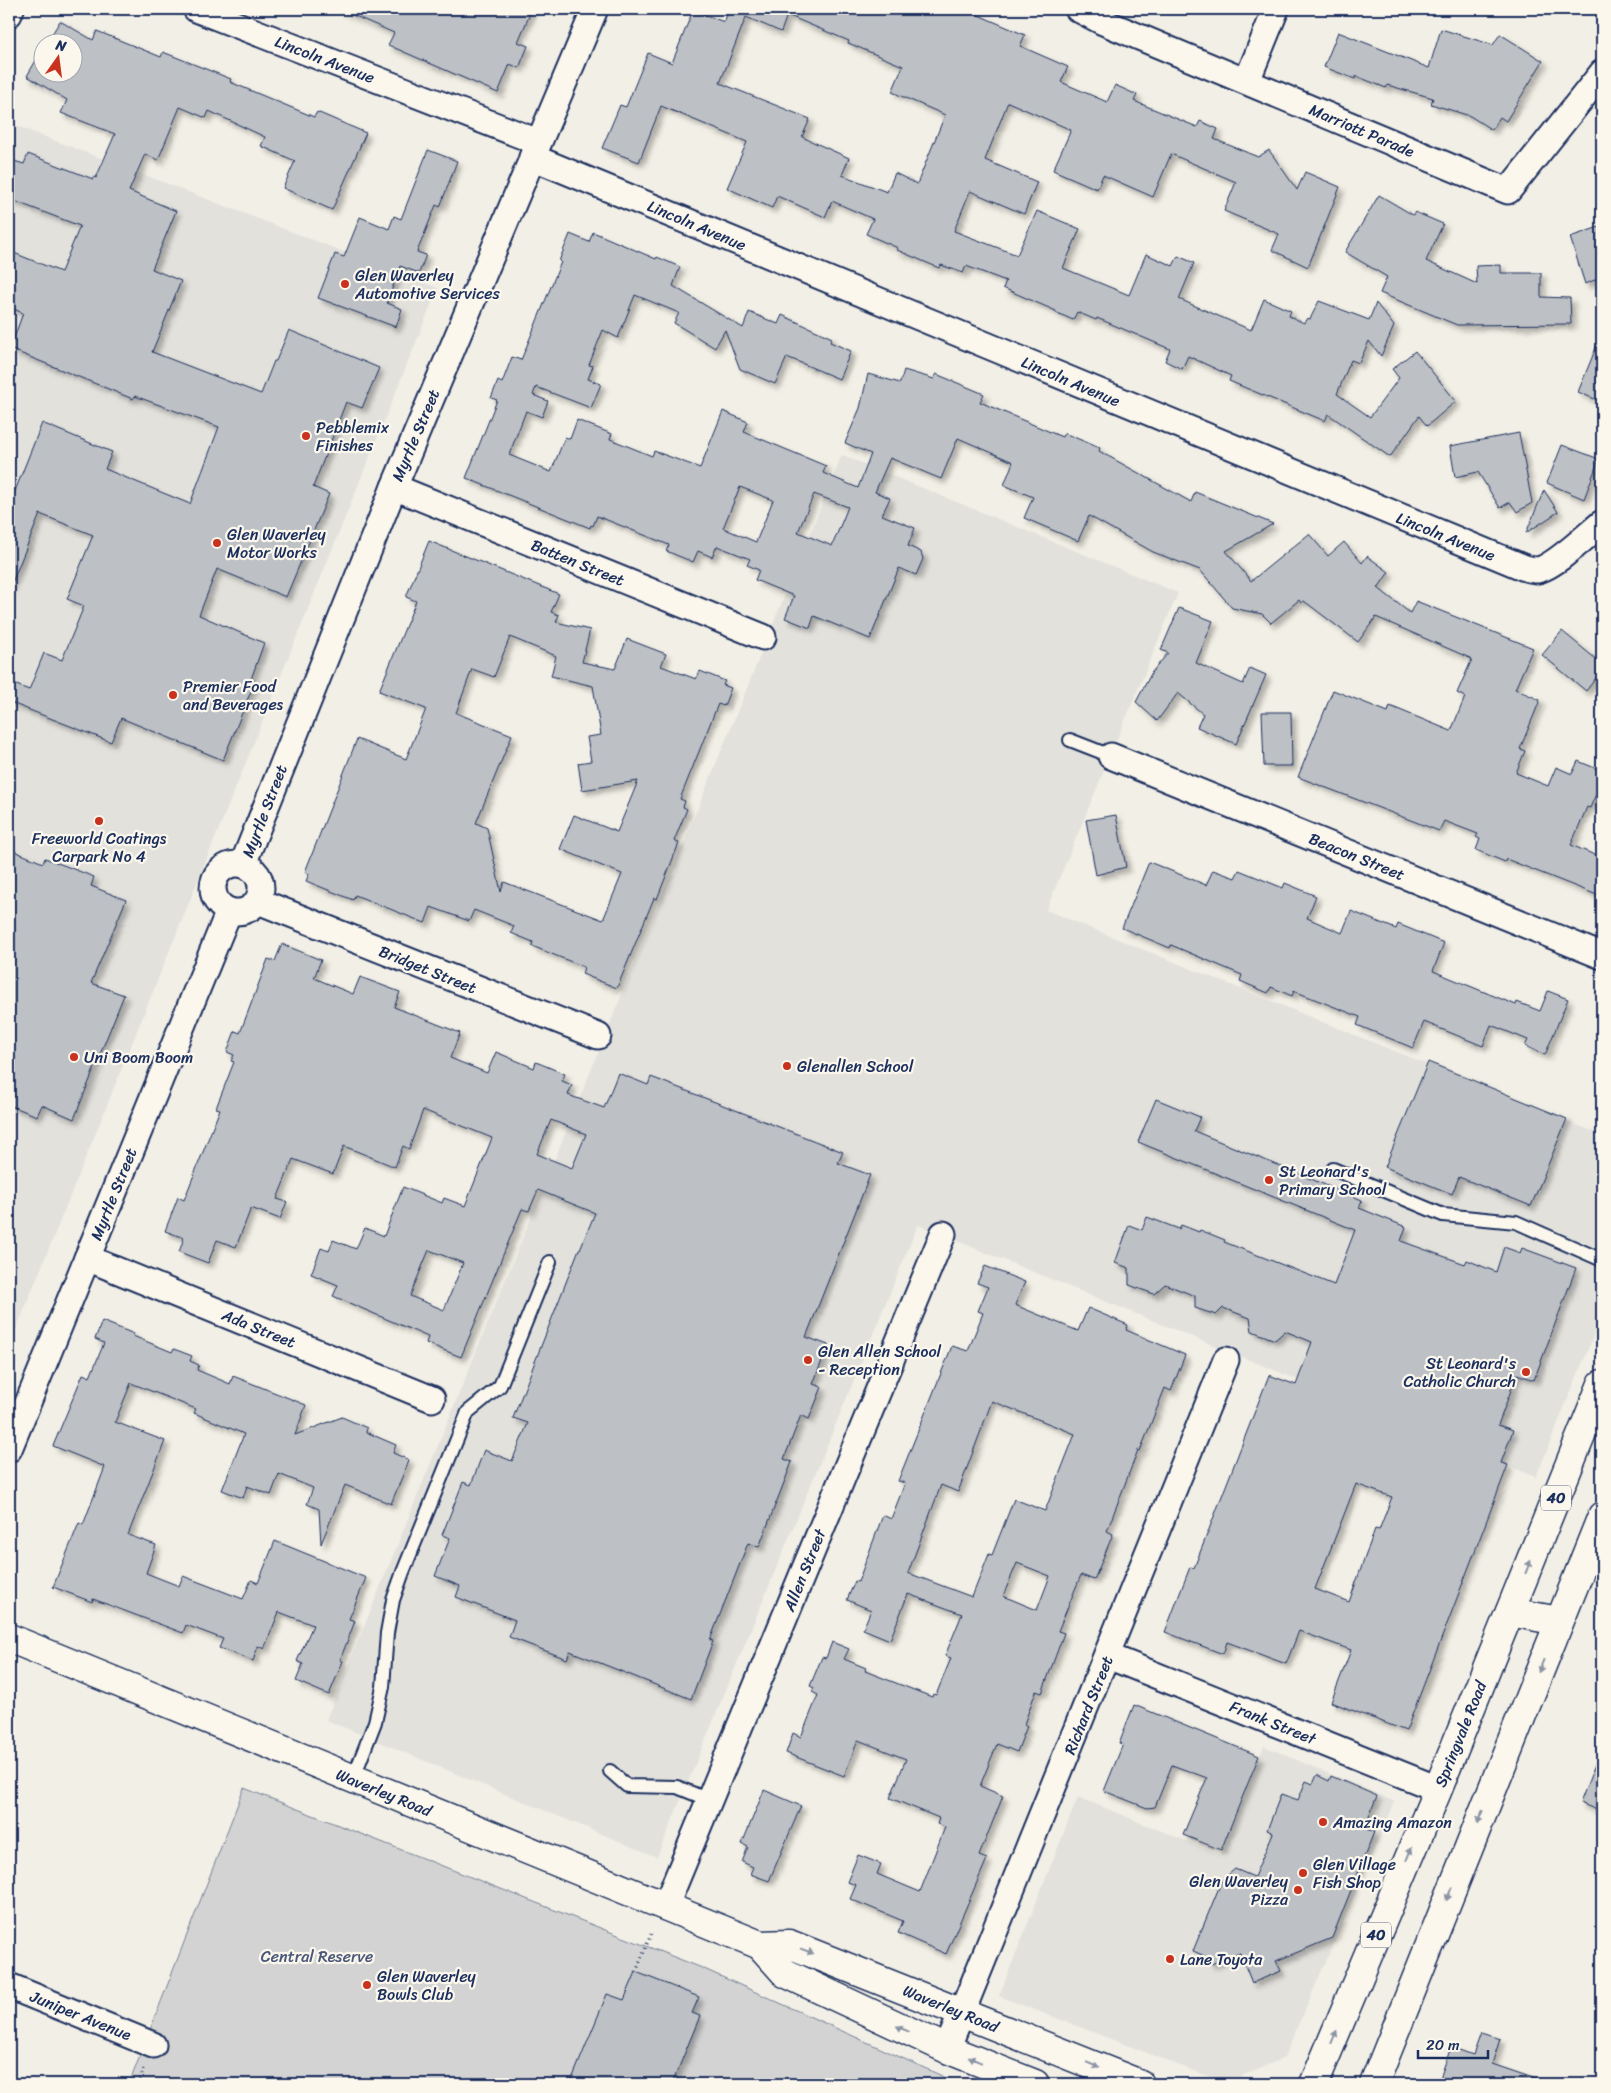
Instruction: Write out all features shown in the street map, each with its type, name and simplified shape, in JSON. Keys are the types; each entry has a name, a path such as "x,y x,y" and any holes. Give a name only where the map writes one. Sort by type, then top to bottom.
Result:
{"main road":[{"name":"Springvale Road","path":"1309,2083 1438,1789 1602,1384"},
{"path":"1374,2084 1602,1516"},
{"path":"1510,1612 1559,1621"},
{"name":"Waverley Road","path":"9,1638 760,1945 789,1944 1140,2084"},
{"name":"Waverley Road","path":"760,1945 785,1973 947,2048 1035,2084"}],"street":[{"path":"9,14 11,9"},
{"name":"Lincoln Avenue","path":"196,9 1525,568 1536,570 1544,568 1570,550 1602,523"},
{"name":"Myrtle Street","path":"243,864 394,487 595,9"},
{"name":"Marriott Parade","path":"1078,9 1101,21 1508,190 1602,73"},
{"path":"1247,81 1276,9"},
{"name":"Batten Street","path":"394,487 763,637"},
{"name":"Beacon Street","path":"1111,756 1602,956"},
{"path":"232,864 243,864 251,868 260,882 261,893 258,901 245,911 229,911 221,907 216,900 212,889 214,881 224,868 232,864"},
{"name":"Bridget Street","path":"258,901 598,1036"},
{"name":"Myrtle Street","path":"9,1449 229,911"},
{"name":"Allen Street","path":"666,1905 943,1234"},
{"name":"Ada Street","path":"87,1258 432,1399"},
{"name":"Richard Street","path":"947,2048 963,2013 1108,1656 1226,1360"},
{"name":"Frank Street","path":"1108,1656 1438,1789"},
{"name":"Juniper Avenue","path":"9,1986 153,2045"}],"lane":[{"path":"1070,740 1111,756"},
{"path":"1333,1169 1444,1215 1516,1222 1602,1260"},
{"path":"353,1779 375,1722 383,1687 393,1600 403,1572 468,1412 500,1386 550,1262"},
{"path":"610,1771 627,1786 676,1787 709,1800"}],"path":[{"path":"636,1972 651,1934"}],"shaded area":[{"path":"9,123 438,288 9,1347"},
{"name":"Glenallen School","path":"842,455 1178,593 1046,910 1602,1135 1602,1315 1536,1477 918,1225 657,1857 326,1720"},
{"path":"1264,1746 1395,1802 1284,2058 1225,2083 999,1996 1078,1797 1220,1855"}],"green space":[{"name":"Central Reserve","path":"244,1788 702,1968 960,2084 129,2084"}],"building":[{"path":"339,9 532,9 518,42 528,46 519,68 510,64 498,93 388,45 394,33"},
{"path":"726,9 978,9 976,14 1025,35 1020,46 1068,67 1061,82 1107,102 1115,85 1137,95 1134,101 1197,127 1200,121 1218,129 1214,139 1258,157 1269,150 1297,190 1305,172 1340,187 1308,267 1272,250 1279,234 1224,211 1236,182 1171,154 1153,197 1103,175 1097,189 1053,170 1071,130 1008,102 985,160 1037,182 1024,214 970,191 954,231 1017,255 1037,211 1080,229 1063,268 1129,295 1146,254 1173,266 1178,256 1194,263 1179,299 1251,330 1264,299 1291,311 1289,316 1304,323 1307,318 1310,319 1319,301 1369,320 1376,303 1394,326 1381,356 1369,341 1359,363 1351,360 1337,394 1370,417 1399,378 1392,369 1415,351 1456,401 1427,426 1419,416 1390,457 1328,414 1325,421 1229,381 1231,376 1188,356 1182,369 1165,361 1170,349 1097,318 1096,320 1077,312 1073,320 1003,288 1006,281 966,266 963,273 941,265 939,268 897,250 898,248 866,234 873,219 832,201 825,217 777,196 772,208 727,188 747,142 661,106 639,162 602,148 620,105 626,107 648,53 672,63 693,10 724,22 729,10","holes":["787,15 849,41 848,43 903,66 892,92 945,115 917,184 895,173 887,192 842,175 849,158 802,137 810,119 720,83 746,17 781,32"]},
{"path":"60,21 79,32 53,32"},
{"path":"1441,29 1493,45 1500,34 1543,61 1506,121 1500,117 1492,130 1470,116 1431,104 1433,98 1387,85 1386,88 1356,76 1355,79 1324,67 1338,32 1429,68"},
{"path":"97,31 161,57 163,52 231,79 230,82 314,117 317,112 366,133 332,210 283,188 295,161 261,146 265,137 209,111 206,118 180,107 158,160 145,154 129,191 176,211 152,269 181,281 152,352 261,394 289,330 379,368 362,408 346,402 313,487 329,494 286,597 217,569 199,615 264,643 251,679 255,681 223,760 121,718 111,742 9,702 9,682 29,690 44,653 62,660 84,606 67,599 93,535 40,514 9,590 9,506 42,423 112,452 105,469 190,504 219,427 135,396 133,399 10,349 23,313 9,307 9,251 61,272 80,226 9,199 9,174 14,161 24,164 28,154 93,179 94,177 96,178 115,134 61,113 67,100 37,82 82,82 82,34 93,40"},
{"path":"32,67 32,79 27,76"},
{"path":"428,150 457,161 440,207 436,205 417,252 426,255 419,273 400,266 387,303 402,309 396,327 318,298 335,254 344,257 360,217 389,229 394,216 401,219"},
{"path":"1379,195 1413,215 1415,212 1443,224 1426,261 1477,284 1476,266 1501,265 1501,273 1541,273 1541,297 1570,298 1571,324 1457,325 1380,293 1387,277 1345,252"},
{"path":"1602,226 1602,277 1585,284 1570,237"},
{"path":"593,232 656,259 657,257 680,267 673,286 743,328 749,312 778,324 782,315 832,338 830,342 851,351 839,379 787,357 775,384 740,369 725,330 715,348 674,323 679,313 635,295 618,338 603,330 589,365 593,366 588,379 601,384 591,408 536,387 533,395 548,401 542,417 526,411 509,455 551,472 565,437 570,439 577,420 612,434 610,439 652,456 654,451 700,468 723,411 748,422 744,432 826,466 823,473 858,488 871,454 845,443 860,408 868,374 900,383 904,370 934,379 936,374 984,394 980,402 1062,437 1064,433 1100,448 1099,451 1191,502 1195,492 1273,524 1226,551 1251,581 1309,534 1328,556 1344,542 1362,563 1367,556 1389,572 1378,588 1410,613 1416,601 1533,648 1515,689 1540,700 1520,749 1525,751 1516,773 1548,786 1556,767 1572,774 1578,761 1602,771 1602,780 1590,808 1587,807 1571,845 1602,858 1602,897 1506,859 1505,862 1476,850 1480,839 1476,837 1478,834 1444,821 1439,831 1298,777 1333,690 1388,712 1390,706 1451,731 1465,697 1457,693 1472,659 1376,617 1358,642 1304,601 1301,603 1299,600 1271,623 1262,614 1232,608 1200,570 1153,552 1089,516 1078,541 1024,518 1033,497 1004,485 1013,462 958,438 941,479 890,458 875,492 890,498 882,515 915,528 908,546 921,552 923,559 916,575 899,568 870,639 814,616 810,628 785,618 794,596 755,580 759,570 747,565 750,559 717,546 712,557 698,551 693,562 666,551 669,545 597,516 593,526 591,525 590,528 466,478 497,400 491,398 498,381 502,383 512,357 521,360 561,262 559,261 570,234 589,242","holes":["740,487 773,500 756,542 723,528","814,494 848,507 832,546 798,532"]},
{"path":"1602,333 1602,402 1578,392"},
{"path":"1519,433 1532,503 1517,512 1510,502 1500,508 1478,472 1455,477 1450,446"},
{"path":"1562,445 1599,459 1584,499 1547,483"},
{"path":"1544,490 1558,512 1526,533"},
{"path":"429,541 559,594 551,612 559,615 556,622 590,630 582,662 615,669 627,639 666,654 661,666 696,679 700,671 725,681 723,685 731,688 724,706 718,704 680,799 685,801 683,807 687,809 674,841 679,843 657,899 654,898 617,988 582,974 584,967 532,946 533,942 511,933 514,926 474,910 469,921 431,907 425,923 355,895 353,900 306,881 309,874 305,872 357,739 406,759 426,709 379,691 416,601 406,597","holes":["510,637 556,656 551,676 593,686 601,735 587,737 591,761 578,763 582,790 638,781 617,832 574,815 560,849 622,874 603,920 504,882 501,892 487,828 476,823 512,735 456,713 472,669 494,677"]},
{"path":"1179,608 1213,621 1196,663 1243,684 1250,668 1266,675 1236,744 1197,727 1203,714 1178,693 1157,721 1136,702 1152,672 1168,653 1161,650"},
{"path":"1562,631 1602,664 1602,670 1586,691 1542,655"},
{"path":"1262,712 1291,712 1292,766 1264,766"},
{"path":"1116,815 1126,867 1096,875 1086,820"},
{"path":"9,849 43,863 45,858 94,877 91,886 126,900 91,983 124,995 74,1119 42,1105 37,1116 9,1105"},
{"path":"1149,862 1206,885 1213,870 1235,878 1239,870 1283,888 1285,883 1316,896 1307,918 1342,933 1351,911 1396,929 1398,924 1444,943 1433,971 1516,1005 1517,1002 1540,1011 1548,991 1568,999 1545,1055 1525,1046 1528,1040 1491,1025 1483,1046 1424,1022 1413,1048 1357,1025 1360,1017 1294,991 1292,996 1271,987 1268,993 1240,981 1242,975 1171,945 1170,948 1122,928"},
{"path":"282,944 321,960 314,978 353,994 360,977 400,992 394,1007 460,1033 450,1058 487,1073 496,1052 534,1068 536,1062 565,1074 562,1081 572,1085 568,1095 604,1108 618,1073 648,1085 651,1077 843,1152 838,1163 870,1175 806,1337 828,1345 813,1384 822,1387 809,1419 801,1415 784,1459 792,1462 759,1547 748,1543 710,1640 713,1641 691,1699 570,1651 567,1659 509,1637 515,1620 456,1597 460,1586 435,1576 450,1538 442,1535 463,1482 471,1485 484,1450 512,1461 528,1423 513,1418 595,1213 538,1190 529,1211 522,1209 461,1357 426,1343 428,1337 333,1296 338,1285 311,1274 321,1248 329,1251 333,1240 356,1249 365,1228 384,1236 403,1187 442,1203 444,1198 465,1206 492,1138 423,1110 409,1149 403,1146 395,1167 344,1146 333,1174 293,1159 277,1199 287,1202 280,1219 251,1208 236,1247 217,1240 208,1263 179,1252 184,1238 165,1231 178,1197 184,1200 220,1109 216,1108 234,1062 231,1061 234,1055 227,1052 235,1031 240,1033 268,959 275,961","holes":["551,1120 586,1134 572,1168 537,1154","429,1250 463,1263 444,1310 410,1296"]},
{"path":"1428,1062 1567,1119 1531,1206 1459,1177 1452,1194 1385,1167"},
{"path":"1156,1099 1200,1117 1194,1131 1362,1200 1359,1208 1406,1227 1401,1241 1465,1264 1467,1260 1496,1272 1504,1247 1520,1253 1522,1248 1576,1268 1534,1380 1517,1374 1498,1425 1513,1430 1501,1463 1508,1465 1406,1731 1331,1702 1351,1650 1299,1631 1286,1664 1227,1642 1223,1654 1165,1632 1190,1567 1194,1568 1269,1375 1296,1385 1312,1342 1285,1331 1275,1340 1252,1331 1250,1318 1223,1308 1216,1315 1195,1308 1195,1296 1165,1284 1154,1294 1129,1285 1129,1268 1115,1263 1129,1225 1142,1230 1147,1217 1179,1229 1181,1225 1199,1232 1200,1230 1225,1240 1224,1242 1334,1285 1355,1230 1138,1142","holes":["1356,1484 1392,1497 1379,1530 1375,1529 1349,1602 1315,1589"]},
{"path":"985,1266 1025,1282 1015,1305 1078,1331 1088,1308 1128,1325 1126,1330 1185,1355 1171,1391 1165,1388 1140,1451 1138,1450 1107,1531 1113,1534 1094,1580 1081,1575 1058,1631 1064,1633 1042,1693 1036,1691 1024,1724 1027,1726 1017,1752 997,1744 980,1786 1003,1796 979,1856 987,1859 946,1954 898,1933 903,1921 850,1899 856,1885 847,1882 858,1855 881,1864 877,1874 920,1892 945,1827 937,1824 939,1818 890,1798 906,1759 858,1740 844,1776 786,1753 793,1733 801,1737 818,1695 812,1692 814,1688 810,1686 822,1657 826,1658 832,1642 849,1649 844,1659 866,1668 865,1671 932,1697 933,1694 936,1695 951,1658 945,1656 962,1614 908,1594 890,1640 863,1629 871,1610 847,1600 855,1581 858,1582 883,1515 891,1519 905,1483 898,1481 952,1346 968,1351 983,1313 978,1311 988,1287 977,1283","holes":["992,1401 1075,1434 1045,1511 1014,1499 992,1555 989,1554 972,1597 908,1573 941,1485 958,1492","1017,1563 1050,1576 1037,1610 1003,1596"]},
{"path":"102,1321 172,1352 174,1349 192,1356 190,1361 199,1365 197,1370 230,1384 233,1376 306,1405 295,1435 342,1417 367,1428 366,1432 396,1445 393,1453 409,1460 391,1504 345,1485 321,1544 319,1509 307,1504 313,1488 279,1474 271,1495 247,1486 243,1498 222,1490 244,1434 194,1413 196,1409 131,1383 115,1422 165,1441 128,1535 156,1545 146,1573 179,1586 183,1576 243,1599 251,1580 258,1583 275,1541 366,1578 349,1619 355,1621 340,1660 343,1661 329,1695 296,1681 303,1664 297,1661 313,1625 279,1612 264,1649 258,1646 253,1661 219,1648 223,1639 186,1625 183,1633 93,1599 92,1602 53,1587 79,1523 83,1525 105,1467 53,1446 83,1374 90,1377 104,1343 95,1339"},
{"path":"1134,1705 1259,1756 1221,1850 1183,1835 1207,1778 1172,1765 1155,1807 1147,1808 1104,1791 1123,1744 1119,1743"},
{"path":"1602,1749 1602,1812 1580,1803"},
{"path":"1317,1775 1329,1781 1331,1776 1377,1796 1364,1828 1374,1832 1332,1938 1276,1961 1281,1971 1252,1983 1240,1953 1211,1964 1207,1957 1193,1951 1222,1880 1235,1869 1254,1877 1273,1833 1267,1830 1281,1794 1298,1800 1306,1781 1313,1784"},
{"path":"764,1790 801,1806 769,1881 750,1874 753,1867 742,1862 748,1847 742,1844"},
{"path":"636,1972 699,1997 692,2013 700,2016 672,2084 570,2084 607,1994 624,2000"},
{"path":"1481,2033 1500,2039 1492,2064 1542,2081 1541,2084 1438,2084 1451,2047 1473,2055"}],"place":[{"name":"Glen Waverley Automotive Services","path":"345,284"},
{"name":"Pebblemix Finishes","path":"306,436"},
{"name":"Glen Waverley Motor Works","path":"217,543"},
{"name":"Premier Food and Beverages","path":"173,695"},
{"name":"Freeworld Coatings Carpark No 4","path":"99,821"},
{"name":"Uni Boom Boom","path":"74,1057"},
{"name":"Glenallen School","path":"787,1066"},
{"name":"St Leonard's Primary School","path":"1269,1180"},
{"name":"Glen Allen School - Reception","path":"808,1360"},
{"name":"St Leonard's Catholic Church","path":"1526,1372"},
{"name":"Amazing Amazon","path":"1323,1822"},
{"name":"Glen Village Fish Shop","path":"1303,1873"},
{"name":"Glen Waverley Pizza","path":"1298,1890"},
{"name":"Lane Toyota","path":"1170,1959"},
{"name":"Glen Waverley Bowls Club","path":"367,1985"}]}
